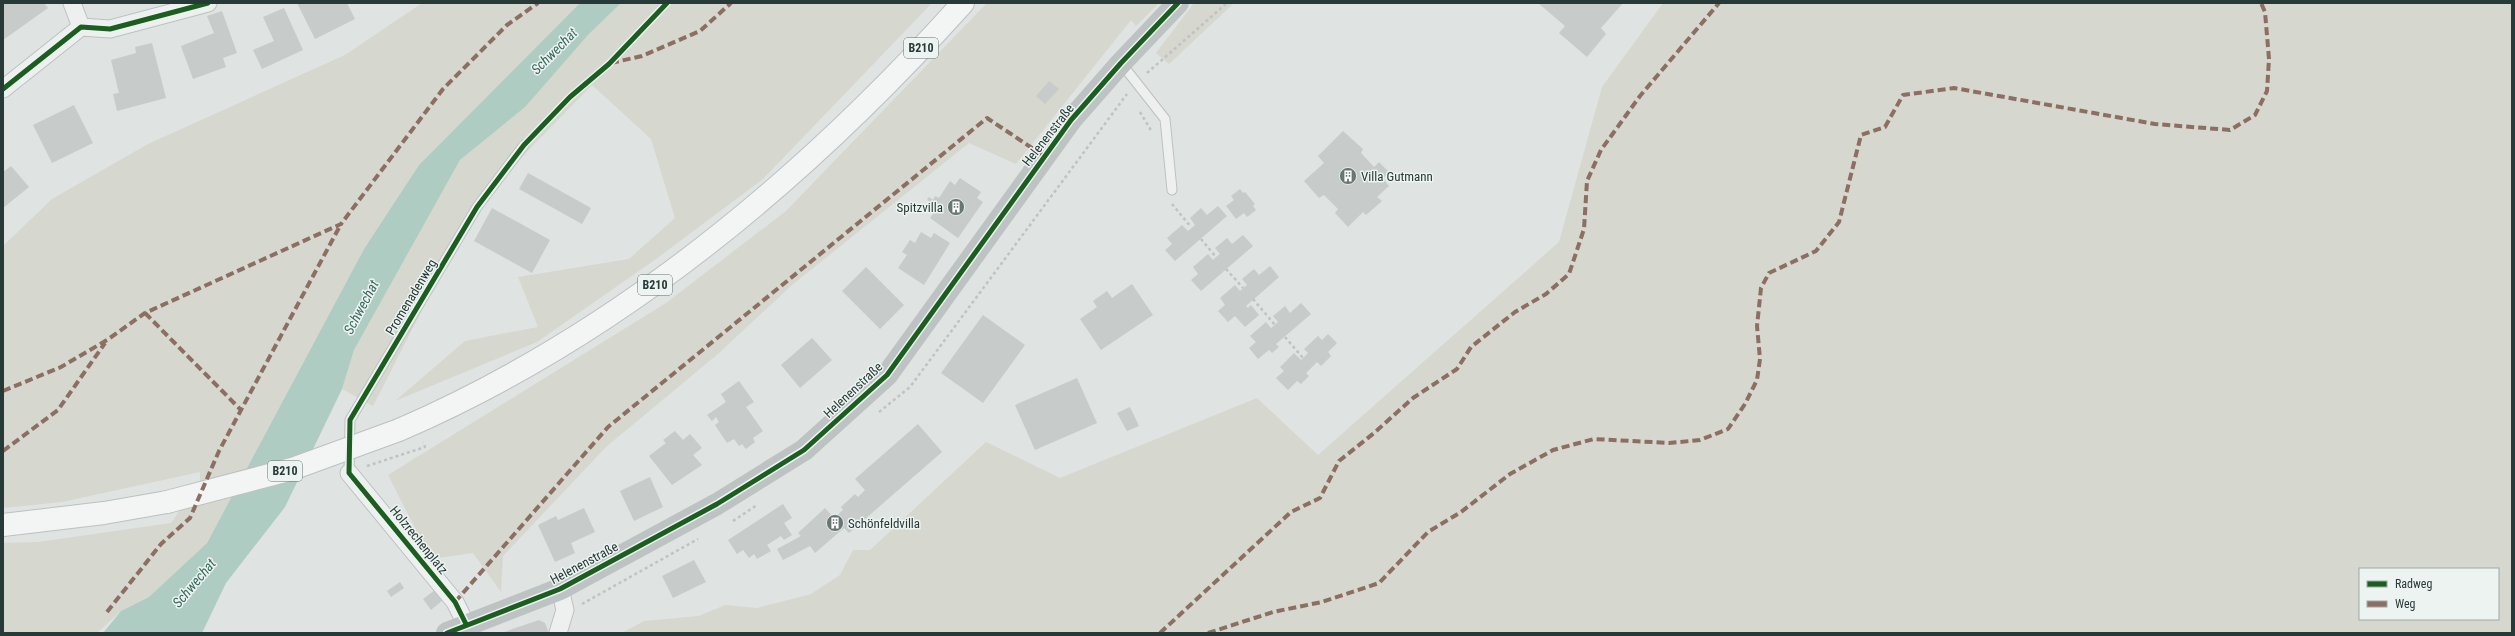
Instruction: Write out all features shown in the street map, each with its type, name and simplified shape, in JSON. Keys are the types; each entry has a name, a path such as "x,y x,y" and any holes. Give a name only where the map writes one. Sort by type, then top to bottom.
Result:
{"main road":[{"name":"B210","path":"3,525 104,513 167,502 292,469 398,430 449,408 537,362 611,315 678,269 800,167 878,92 963,3"}],"street":[{"path":"72,3 82,27"},
{"path":"3,89 82,27 110,29 208,3"},
{"name":"Helenenstraße","path":"457,628 560,589 717,504 804,450 888,375 1071,120 1121,63 1177,5"},
{"name":"Holzrechenplatz","path":"349,473 455,602 457,628"},
{"path":"558,633 565,610 560,589"}],"lane":[{"path":"1121,63 1165,119 1172,190"},
{"name":"Promenadenweg","path":"349,473 350,420 477,207 524,145"}],"path":[{"path":"1201,239 1216,257"},
{"path":"1226,269 1243,288"},
{"path":"1253,299 1275,325"},
{"path":"1284,336 1303,358"},
{"path":"368,466 425,447 422,440"}],"shaded area":[{"path":"422,3 580,3 419,165 364,249 207,543 149,597 121,611 97,633 3,633 3,543 38,542 171,523 200,482 200,472 62,502 3,508 3,246 52,199 148,144 345,55"},
{"path":"621,3 932,3 763,179 656,259 537,342 395,401 465,341 538,327 518,277 629,259 675,218 651,139 592,85 535,143 508,173 484,204 468,228 439,278 373,406 342,389 354,350 460,160 526,104 588,35"},
{"path":"987,3 1159,3 1136,26 1131,20 1016,164 969,143 792,285 719,353 606,447 503,556 501,592 473,553 431,559 388,475 666,303 786,211"},
{"path":"1194,3 1234,3 1169,64 1156,53"},
{"path":"1663,3 2512,3 2512,633 622,633 644,621 699,616 725,605 757,608 811,594 840,575 853,550 870,550 986,442 1060,478 1257,398 1318,455 1559,242 1602,87"}],"water":[{"name":"Schwechat","path":"580,3 621,3 588,35 525,107 460,160 354,350 342,389 285,507 226,583 202,633 103,633 121,611 149,597 207,543 364,249 419,165"}],"building":[{"path":"3,3 44,3 48,8 3,40"},
{"path":"297,3 347,3 355,19 315,39"},
{"path":"1538,3 1623,3 1601,28 1606,34 1587,57 1559,33 1565,26"},
{"path":"284,8 303,50 262,69 253,50 274,41 263,17"},
{"path":"222,11 237,53 223,58 226,67 193,79 181,46 214,33 207,16"},
{"path":"152,43 166,98 117,111 113,94 119,93 111,60 136,53 135,47"},
{"path":"1049,81 1059,89 1045,104 1036,96"},
{"path":"74,105 93,143 52,163 33,125"},
{"name":"Villa Gutmann","path":"1343,131 1363,149 1361,153 1374,167 1379,162 1389,172 1383,179 1389,186 1377,197 1382,201 1366,215 1363,212 1348,227 1335,213 1338,209 1324,195 1319,198 1304,181 1324,163 1318,156"},
{"path":"11,166 29,187 3,208 3,172"},
{"path":"528,173 591,208 582,224 519,189"},
{"name":"Spitzvilla","path":"960,178 981,192 977,198 983,202 958,238 930,218 936,209 927,199 929,197 933,200 935,196 939,198 950,181 955,185"},
{"path":"1240,189 1243,193 1245,192 1255,204 1253,206 1256,210 1247,217 1244,213 1236,219 1226,206 1234,200 1231,196"},
{"path":"1218,206 1227,216 1175,261 1165,250 1172,244 1167,238 1182,225 1188,231 1195,225 1190,218 1201,208 1207,215"},
{"path":"492,208 550,240 532,273 474,241"},
{"path":"921,232 931,238 934,233 950,243 924,285 898,268 907,255 902,252 910,240 915,243"},
{"path":"1243,235 1253,246 1201,291 1191,280 1198,274 1193,267 1208,254 1213,260 1220,254 1215,248 1227,238 1232,244"},
{"path":"1270,266 1279,277 1246,306 1248,308 1251,305 1259,315 1245,327 1235,316 1228,322 1218,311 1225,305 1220,298 1235,285 1240,291 1247,285 1242,279 1254,269 1259,275"},
{"path":"866,267 904,305 880,329 842,291"},
{"path":"1132,284 1153,315 1101,350 1080,319 1097,307 1093,301 1107,291 1112,298"},
{"path":"1301,303 1311,314 1276,344 1279,347 1272,353 1269,350 1258,359 1249,348 1256,342 1250,336 1266,322 1271,328 1278,322 1273,316 1285,306 1290,313"},
{"path":"983,315 1025,345 983,403 941,373"},
{"path":"1328,334 1337,343 1328,352 1331,356 1321,366 1317,362 1306,373 1309,376 1301,384 1297,381 1288,390 1276,378 1284,371 1280,367 1294,353 1301,360 1308,353 1304,349 1318,336 1322,340"},
{"path":"812,338 832,360 800,388 781,365"},
{"path":"1077,378 1097,423 1035,450 1015,405"},
{"path":"739,381 754,402 746,407 763,431 753,438 755,442 746,449 742,444 739,446 734,439 727,443 715,425 719,422 716,417 712,421 707,415 726,402 721,394"},
{"path":"1130,407 1139,426 1127,431 1117,413"},
{"path":"918,424 942,452 849,533 844,528 815,553 810,546 783,560 777,549 801,536 798,533 825,508 834,518 843,510 841,507 855,494 858,497 865,490 855,479"},
{"path":"675,431 683,440 690,434 702,448 693,455 702,465 672,485 649,456 666,443 663,440"},
{"path":"650,477 663,507 634,521 620,491"},
{"path":"783,504 792,518 784,523 792,535 784,540 781,536 767,545 771,551 757,559 754,554 749,558 743,550 737,554 728,540"},
{"path":"584,508 595,532 571,543 575,553 555,562 538,525 556,516 558,520"},
{"path":"694,560 706,582 673,598 662,576"},
{"path":"400,582 404,588 391,597 387,591"},
{"path":"435,590 443,600 431,610 423,599"},
{"path":"539,620 545,623 549,633 501,633"}],"marked path":[{"path":"3,391 61,367 107,340 145,313 341,224 443,89 507,25 538,3"},
{"path":"611,63 642,56 700,31 731,3"},
{"path":"1160,633 1291,512 1320,498 1339,461 1374,433 1413,398 1457,369 1471,347 1515,312 1546,294 1569,274 1584,229 1587,181 1601,150 1640,96 1719,3"},
{"path":"1208,633 1273,612 1322,602 1379,583 1428,532 1461,512 1510,474 1553,450 1594,439 1669,443 1700,440 1728,429 1745,404 1757,380 1760,359 1757,326 1761,288 1769,273 1816,251 1839,222 1861,135 1885,127 1903,95 1954,88 2155,124 2230,130 2255,115 2267,91 2269,59 2265,12 2261,3"},
{"path":"455,602 608,427 987,118 1044,156"},
{"path":"107,612 161,544 190,518 219,451 341,224"},
{"path":"145,313 241,410"},
{"path":"3,451 58,410 105,343"}],"cycle path":[{"path":"3,89 81,27 110,29 208,3"},
{"path":"466,624 455,602 349,473 350,420 477,207 524,145 570,97 609,64 667,3"},
{"path":"447,633 560,589 717,504 804,450 887,375 1071,120 1121,63 1178,3"}],"place":[{"name":"Villa Gutmann","path":"1348,176"},
{"name":"Spitzvilla","path":"956,207"},
{"name":"Schönfeldvilla","path":"835,523"}]}
